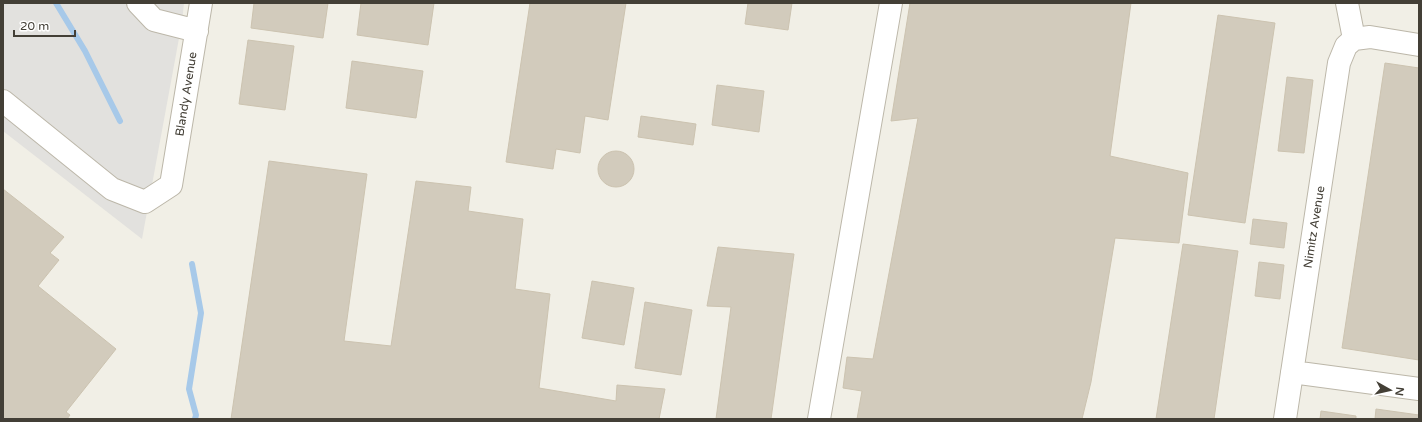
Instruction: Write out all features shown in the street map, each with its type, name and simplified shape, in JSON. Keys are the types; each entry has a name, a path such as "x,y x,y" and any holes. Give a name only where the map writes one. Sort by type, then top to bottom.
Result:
{"lane":[{"path":"138,3 154,20 197,31"},
{"name":"Blandy Avenue","path":"3,101 112,189 145,202 171,185 201,3"},
{"path":"820,419 891,3"},
{"path":"1347,3 1354,39 1370,37 1419,45"},
{"name":"Nimitz Avenue","path":"1285,419 1339,63 1346,46 1354,39"},
{"path":"1292,372 1419,389"}],"shaded area":[{"path":"3,3 184,3 182,22 142,239 3,131"}],"building":[{"path":"254,3 328,3 323,38 251,28"},
{"path":"361,3 434,3 428,45 357,35"},
{"path":"530,3 626,3 608,120 585,116 580,153 556,149 553,169 506,162"},
{"path":"748,3 792,3 788,30 745,24"},
{"path":"910,3 1131,3 1110,156 1188,173 1179,243 1115,238 1091,382 1082,419 857,419 862,391 843,388 847,357 873,359 918,118 891,121"},
{"path":"1218,15 1275,23 1245,223 1188,215"},
{"path":"248,40 294,46 285,110 239,104"},
{"path":"352,61 423,71 416,118 346,108"},
{"path":"1385,63 1419,68 1419,360 1342,348"},
{"path":"1287,77 1313,80 1304,153 1278,151"},
{"path":"717,85 764,91 759,132 712,125"},
{"path":"641,116 696,124 693,145 638,137"},
{"path":"620,151 629,156 633,162 633,176 629,182 620,187 612,187 603,182 599,176 598,165 603,156 609,152"},
{"path":"269,161 367,174 344,341 391,346 416,181 471,187 468,211 523,219 515,289 550,294 539,388 616,401 617,385 665,389 659,419 231,419"},
{"path":"3,189 64,237 50,253 59,260 38,286 116,349 66,412 70,415 67,419 3,419"},
{"path":"1253,219 1287,223 1284,248 1250,244"},
{"path":"1183,244 1238,251 1214,419 1156,419"},
{"path":"718,247 794,254 771,419 716,419 731,307 707,306"},
{"path":"1259,262 1284,265 1280,299 1255,296"},
{"path":"592,281 634,288 624,345 582,338"},
{"path":"645,302 692,310 681,375 635,368"},
{"path":"1376,409 1419,415 1419,419 1375,419"},
{"path":"1321,411 1356,416 1356,419 1320,419"}],"waterway":[{"path":"56,3 85,51 120,121"},
{"path":"192,264 201,313 189,389 196,415 195,419"}]}
